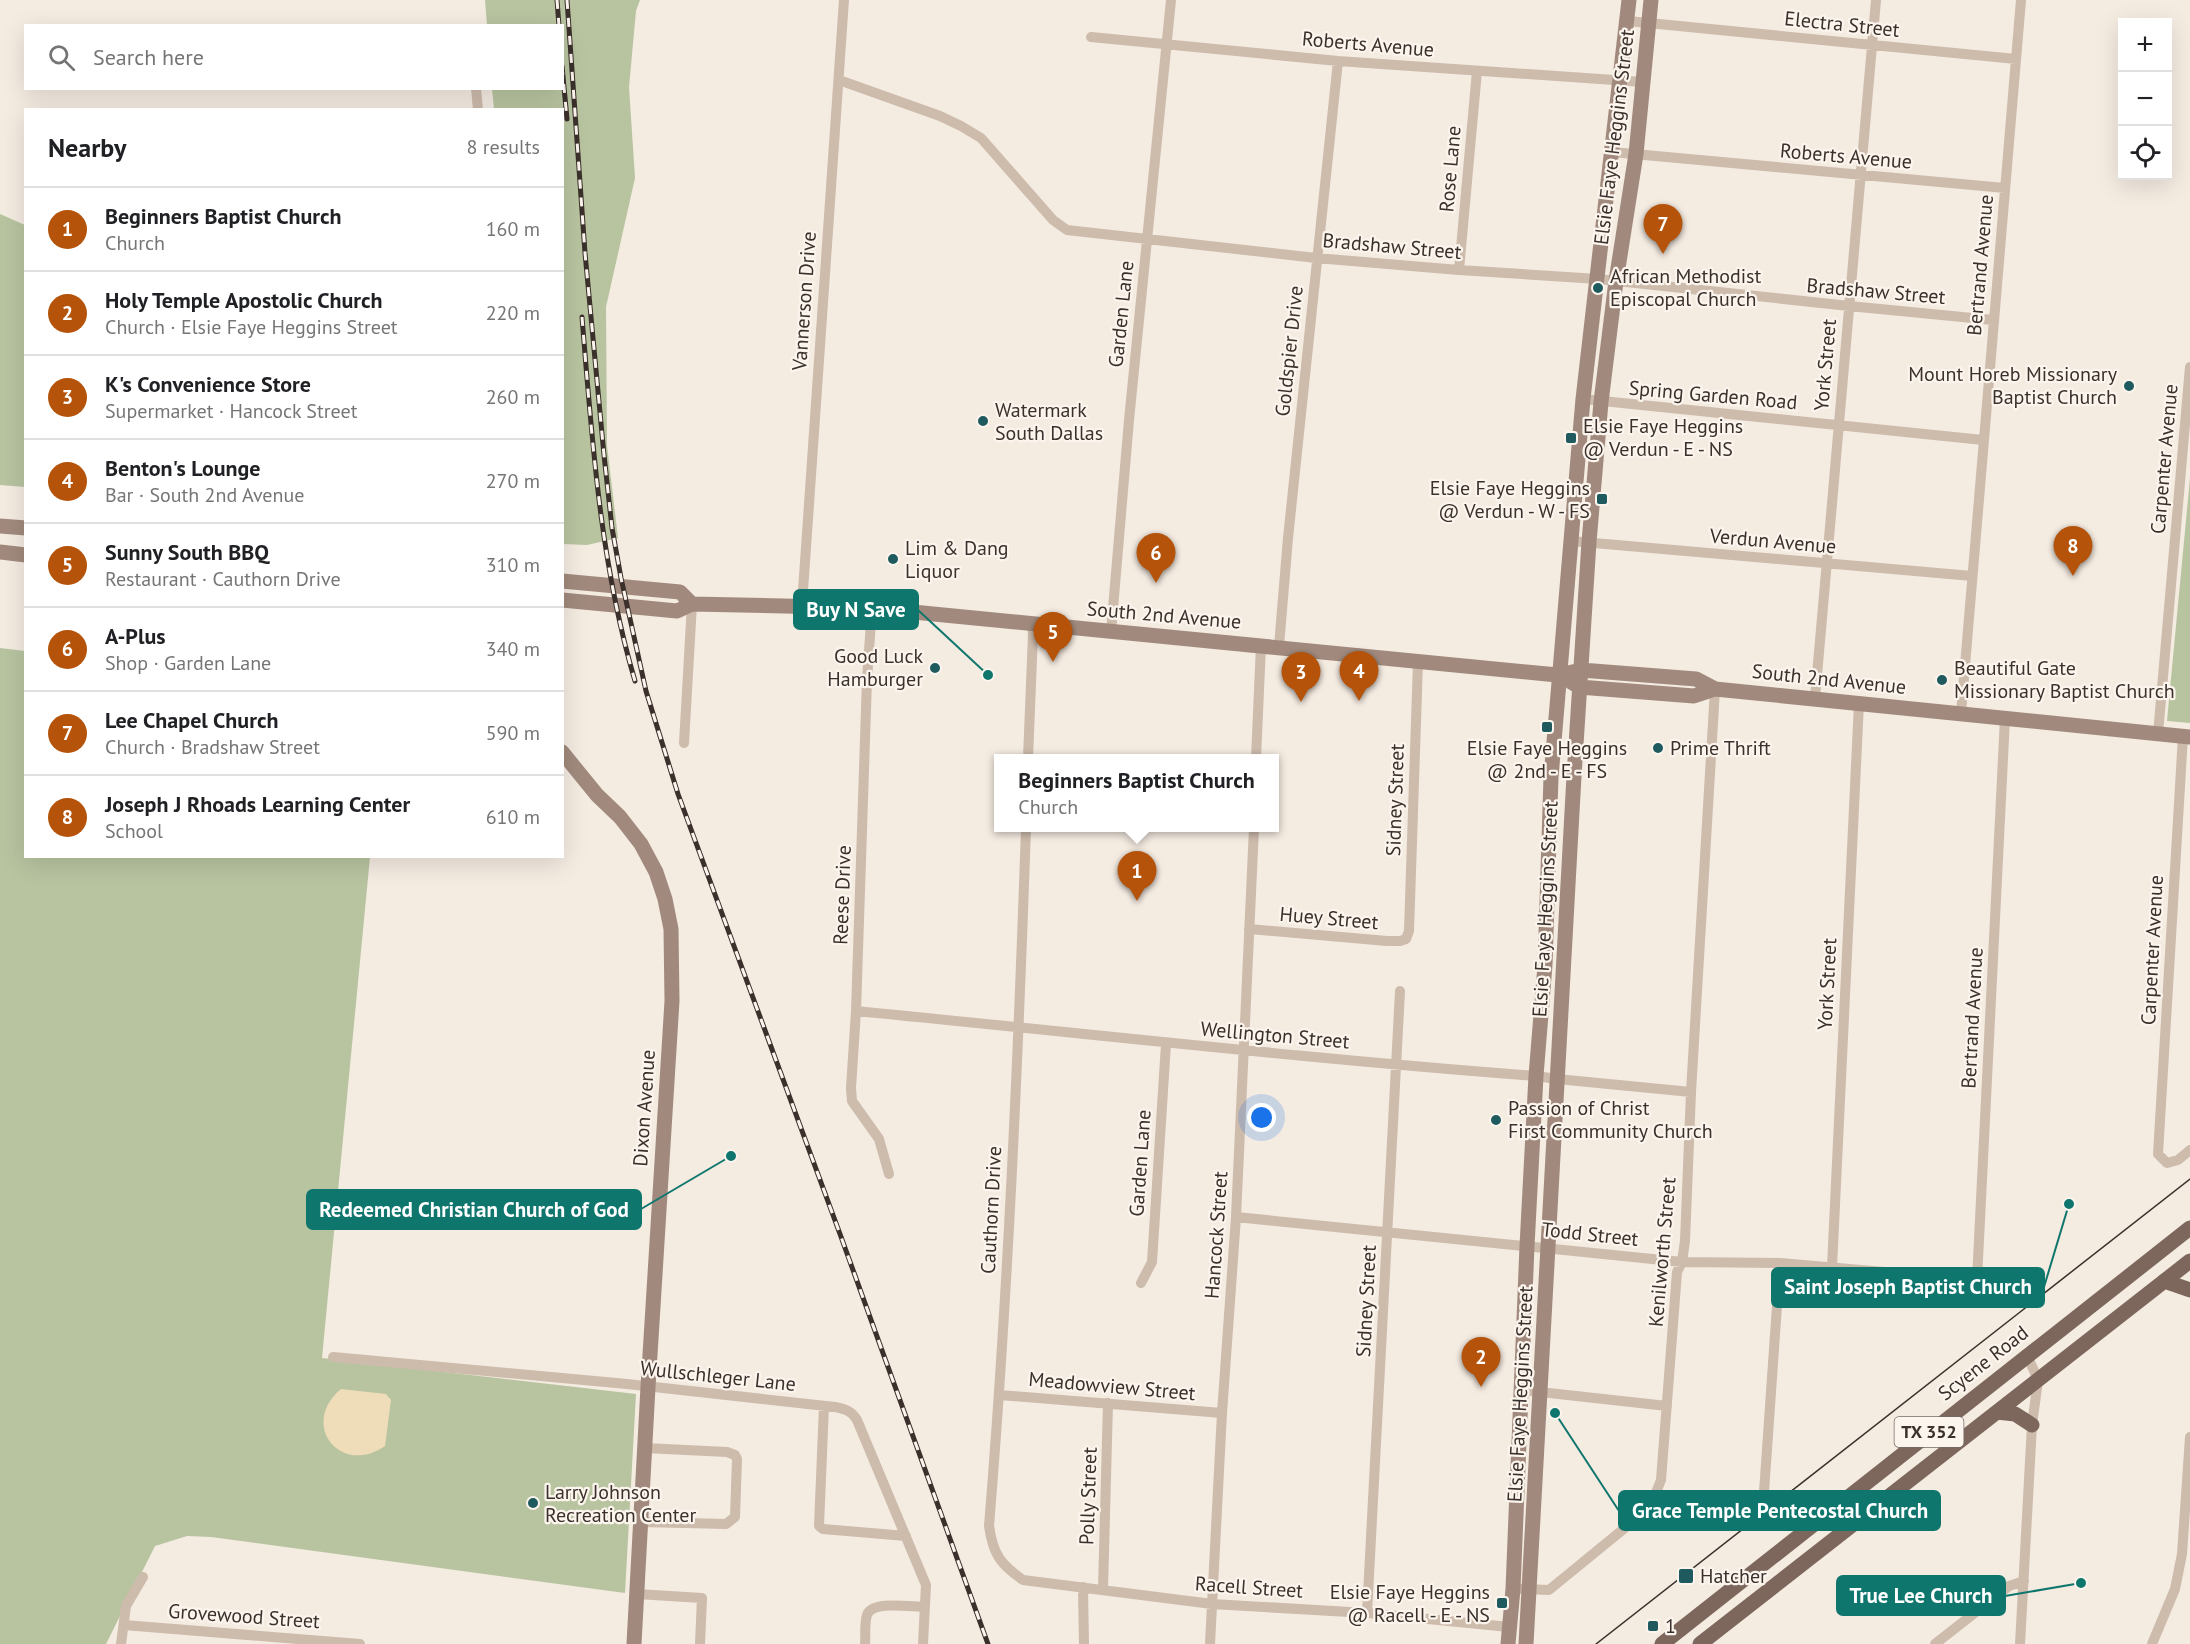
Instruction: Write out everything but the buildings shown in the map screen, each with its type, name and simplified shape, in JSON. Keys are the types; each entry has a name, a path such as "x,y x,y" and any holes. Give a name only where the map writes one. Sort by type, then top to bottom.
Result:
{"main road":[{"name":"Elsie Faye Heggins Street","path":"1508,1644 1513,1589 1536,1076 1545,965 1551,777 1583,399 1629,0"},
{"name":"Elsie Faye Heggins Street","path":"1526,1644 1589,542 1601,402 1616,281 1636,154 1651,0"},
{"path":"0,526 24,528"},
{"path":"0,552 24,555"},
{"name":"South 2nd Avenue","path":"564,581 680,591 692,603"},
{"name":"South 2nd Avenue","path":"564,600 677,611 692,603 872,608 1559,675 1581,670 1696,679 1715,688 2187,736"},
{"name":"South 2nd Avenue","path":"1559,675 1580,687 1694,696 1715,688"},
{"name":"Dixon Avenue","path":"564,754 641,844 656,873 665,898 671,929 672,1001 634,1644"},
{"path":"1551,777 1574,776"},
{"name":"Scyene Road","path":"1662,1644 2027,1355 2188,1234"},
{"name":"TX 352","path":"1700,1644 2190,1261"},
{"path":"2164,1281 2190,1290"},
{"path":"1997,1412 2015,1414 2032,1425"},
{"path":"1772,1588 1768,1579 1770,1570 1786,1546"}],"street":[{"name":"Vannerson Drive","path":"802,605 844,0"},
{"name":"Garden Lane","path":"1111,632 1128,420 1171,0"},
{"name":"York Street","path":"1815,698 1876,0"},
{"name":"Bertrand Avenue","path":"1961,713 2021,0"},
{"name":"Electra Street","path":"1628,21 2016,59"},
{"name":"Roberts Avenue","path":"1091,37 1338,61 1643,82"},
{"name":"Goldspier Drive","path":"1279,646 1316,258 1338,61"},
{"name":"Rose Lane","path":"1459,270 1477,72"},
{"name":"Bradshaw Street","path":"839,80 940,116 981,138 1048,215 1067,230 1316,258 1598,279 1993,320"},
{"path":"476,90 478,108"},
{"name":"Roberts Avenue","path":"1612,152 2005,188"},
{"name":"Carpenter Avenue","path":"2158,734 2190,367"},
{"name":"Spring Garden Road","path":"1583,399 1983,441"},
{"name":"Verdun Avenue","path":"1571,541 1972,576"},
{"path":"684,743 692,603"},
{"name":"Reese Drive","path":"872,608 867,679 856,1011 850,1088 852,1101 879,1139 889,1174"},
{"path":"1028,754 1032,622"},
{"path":"1256,754 1261,645"},
{"name":"Sidney Street","path":"1406,939 1409,932 1418,662"},
{"name":"Kenilworth Street","path":"1513,1589 1549,1590 1651,1505 1661,1480 1677,1272 1682,1262 1685,1241 1691,1092 1715,688"},
{"name":"York Street","path":"1832,1267 1859,703"},
{"name":"Bertrand Avenue","path":"1977,1280 2006,718"},
{"name":"Carpenter Avenue","path":"2187,736 2158,1154 2167,1162 2178,1160 2190,1150"},
{"name":"Cauthorn Drive","path":"1023,1580 1007,1570 998,1557 991,1540 989,1526 1000,1395 1019,1027 1026,832"},
{"name":"Hancock Street","path":"1210,1644 1222,1413 1236,1217 1254,832"},
{"name":"Huey Street","path":"1249,929 1393,941 1406,939"},
{"name":"Sidney Street","path":"1367,1613 1400,991"},
{"name":"Wellington Street","path":"856,1011 1166,1044 1243,1049 1691,1092"},
{"name":"Garden Lane","path":"1141,1283 1152,1262 1166,1044"},
{"name":"Todd Street","path":"1236,1217 1682,1262 1780,1263 1977,1280"},
{"path":"1764,1492 1780,1263"},
{"path":"1977,1280 2000,1282 2013,1292"},
{"path":"2020,1644 2032,1425 2038,1380 2027,1355"},
{"name":"Wullschleger Lane","path":"333,1357 648,1387 846,1410 854,1414 857,1420 926,1585 923,1644"},
{"path":"1522,1390 1667,1406"},
{"name":"Meadowview Street","path":"1000,1395 1222,1413"},
{"name":"Polly Street","path":"1103,1589 1108,1403"},
{"path":"824,1406 819,1526 823,1529 906,1536"},
{"path":"2152,1644 2175,1589 2181,1563 2190,1437"},
{"path":"641,1522 726,1524 735,1517 737,1459 735,1455 727,1452 645,1448"},
{"path":"121,1644 126,1606 143,1577"},
{"name":"Racell Street","path":"1023,1580 1212,1604 1367,1613 1509,1627"},
{"path":"1935,1644 2009,1586 2024,1581"},
{"path":"1083,1587 1084,1644"},
{"path":"637,1594 702,1598 700,1644"},
{"path":"865,1644 867,1614 872,1609 879,1605 925,1607"},
{"name":"Grovewood Street","path":"124,1625 360,1644"}],"green space":[{"path":"485,0 640,0 636,11 629,87 635,178 606,307 607,445 618,538 587,545 564,544 564,108 494,108 492,90 564,90 564,24 487,24"},
{"path":"0,214 24,225 24,487 0,485"},
{"path":"2190,478 2190,723 2167,721"},
{"path":"0,648 24,651 24,858 370,858 322,1358 636,1394 625,1593 211,1537 187,1536 155,1546 106,1644 0,1644"}],"sand":[{"path":"341,1389 386,1394 391,1400 385,1446 368,1454 353,1455 340,1451 330,1442 325,1431 324,1417 329,1403"}],"tram line":[{"path":"1596,1644 2190,1179"}],"railway":[{"path":"557,0 559,24"},
{"path":"567,0 585,253 612,528 646,691 678,794 988,1644"},
{"path":"564,87 567,119"},
{"path":"582,317 594,455 605,546 613,592 635,681"}],"place":[{"name":"Lee Chapel Church","path":"1663,254"},
{"name":"African Methodist Episcopal Church","path":"1598,288"},
{"name":"Mount Horeb Missionary Baptist Church","path":"2129,386"},
{"name":"Watermark South Dallas","path":"983,421"},
{"name":"Elsie Faye Heggins @ Verdun - E - NS","path":"1571,438"},
{"name":"Elsie Faye Heggins @ Verdun - W - FS","path":"1602,499"},
{"name":"Lim & Dang Liquor","path":"893,559"},
{"name":"Joseph J Rhoads Learning Center","path":"2073,576"},
{"name":"A-Plus","path":"1156,583"},
{"name":"Sunny South BBQ","path":"1053,662"},
{"name":"Good Luck Hamburger","path":"935,668"},
{"name":"Buy N Save","path":"988,675"},
{"name":"Beautiful Gate Missionary Baptist Church","path":"1942,680"},
{"name":"Benton's Lounge","path":"1359,701"},
{"name":"K's Convenience Store","path":"1301,702"},
{"name":"Elsie Faye Heggins @ 2nd - E - FS","path":"1547,727"},
{"name":"Prime Thrift","path":"1658,748"},
{"name":"Beginners Baptist Church","path":"1137,901"},
{"name":"Passion of Christ First Community Church","path":"1496,1120"},
{"name":"Redeemed Christian Church of God","path":"731,1156"},
{"name":"Saint Joseph Baptist Church","path":"2069,1204"},
{"name":"Holy Temple Apostolic Church","path":"1481,1387"},
{"name":"Grace Temple Pentecostal Church","path":"1555,1413"},
{"name":"Larry Johnson Recreation Center","path":"533,1503"},
{"name":"Hatcher","path":"1686,1576"},
{"name":"True Lee Church","path":"2081,1583"},
{"name":"Elsie Faye Heggins @ Racell - E - NS","path":"1502,1603"},
{"name":"1","path":"1653,1626"}]}
